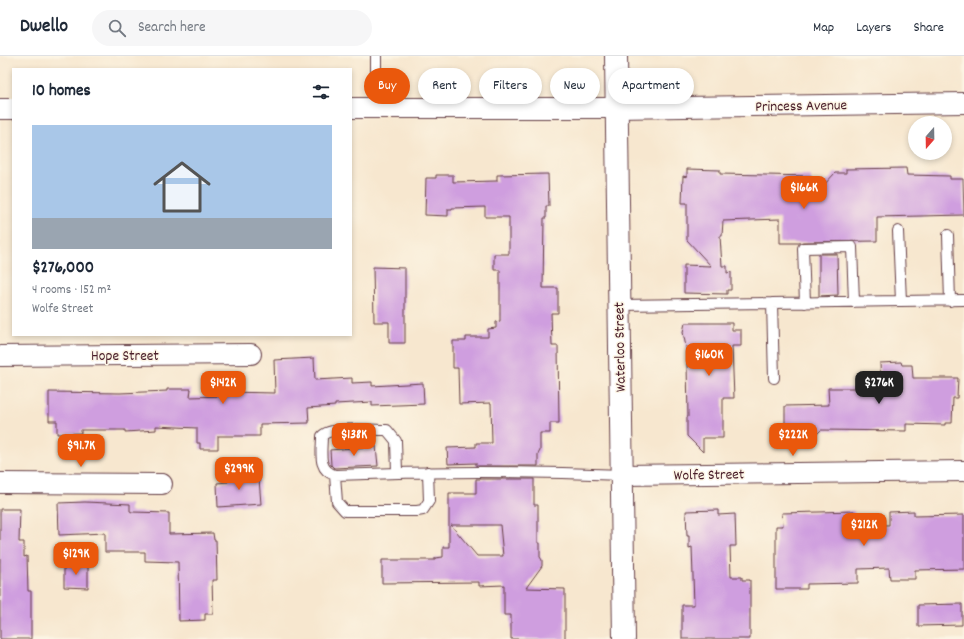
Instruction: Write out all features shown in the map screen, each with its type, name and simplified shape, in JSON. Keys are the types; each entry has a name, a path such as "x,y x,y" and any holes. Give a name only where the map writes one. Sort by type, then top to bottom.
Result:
{"street":[{"name":"Waterloo Street","path":"616,56 615,108 624,639"},
{"name":"Princess Avenue","path":"352,108 615,108 964,103"},
{"path":"0,109 12,109"},
{"name":"Hope Street","path":"0,356 251,354"},
{"name":"Wolfe Street","path":"622,476 964,471"},
{"path":"0,483 162,484"}],"lane":[{"path":"376,56 376,108"},
{"path":"898,231 901,301"},
{"path":"948,235 950,301"},
{"path":"805,303 803,248 852,247 854,302"},
{"path":"619,305 964,300"},
{"path":"772,303 774,378"},
{"path":"397,472 396,441 387,430 341,430 324,434 322,436 323,467 328,473 335,475 397,472 549,472 622,476"},
{"path":"335,475 337,502 345,510 418,512 423,510 429,501 428,472"}],"building":[{"path":"906,168 907,175 950,176 950,179 963,179 964,215 877,217 877,241 799,243 780,243 780,219 723,221 722,236 720,236 722,266 727,266 727,273 731,272 731,290 727,290 727,294 684,293 684,265 711,266 687,240 687,203 682,203 683,176 687,177 687,169 720,170 720,174 811,176 811,199 835,173 846,173 846,169"},
{"path":"548,174 549,206 546,206 546,218 544,218 543,288 558,288 558,313 551,313 552,346 558,346 559,423 550,423 550,433 540,433 538,466 476,466 476,463 448,464 447,448 476,447 476,443 492,443 491,403 459,404 458,368 453,368 453,341 466,341 466,337 488,337 488,329 496,328 496,322 500,321 500,270 494,270 494,254 509,254 509,217 485,217 485,207 452,208 448,209 448,216 425,215 426,178 436,178 436,175 453,175 453,182 497,181 497,175"},
{"path":"819,254 837,254 838,295 819,296"},
{"path":"373,267 405,268 405,343 389,343 389,322 374,322"},
{"path":"685,323 732,323 732,330 741,330 741,346 732,346 734,398 723,398 723,438 703,438 703,452 687,436 687,363 689,362 683,332"},
{"path":"314,358 315,380 352,378 352,383 372,382 372,386 423,383 424,404 372,406 372,402 335,404 335,406 308,408 309,423 260,424 260,436 218,436 218,449 200,449 200,443 197,443 197,428 156,426 156,430 125,432 125,430 81,430 81,433 57,434 57,421 49,421 49,392 120,393 167,391 167,389 191,389 190,397 225,396 225,392 275,393 274,360"},
{"path":"901,362 902,365 912,365 913,378 958,378 957,398 953,398 952,423 945,423 945,425 906,424 906,431 821,430 816,435 785,435 785,406 829,405 828,388 874,388 873,386 881,386 880,363"},
{"path":"376,446 378,466 334,468 331,465 330,450"},
{"path":"245,470 245,480 259,479 261,504 218,507 217,483 228,482 227,471"},
{"path":"476,479 534,479 534,505 538,505 538,543 540,543 540,557 542,560 542,566 526,588 565,589 565,639 511,639 511,615 504,615 504,585 479,586 479,582 382,583 382,560 435,560 435,558 443,557 443,547 449,547 449,493 476,493","holes":["451,525 500,525 503,556 477,556"]},
{"path":"85,502 130,504 130,511 132,512 169,513 169,534 213,533 214,540 216,540 217,580 212,580 213,614 205,614 205,620 179,621 178,562 145,561 145,552 105,552 105,533 59,535 58,503"},
{"path":"0,509 20,509 19,542 24,542 24,557 27,556 28,591 31,591 31,639 0,639"},
{"path":"718,510 718,515 735,514 736,546 730,546 731,577 742,577 742,580 750,580 750,639 682,639 682,605 694,605 692,547 689,548 686,511"},
{"path":"854,511 854,524 889,525 889,512 914,511 914,516 964,515 964,569 915,570 915,579 890,579 889,568 858,569 858,583 807,584 807,589 776,589 776,526 783,526 782,513"},
{"path":"64,565 88,565 88,588 64,587"},
{"path":"962,604 962,625 918,626 918,605"}]}
